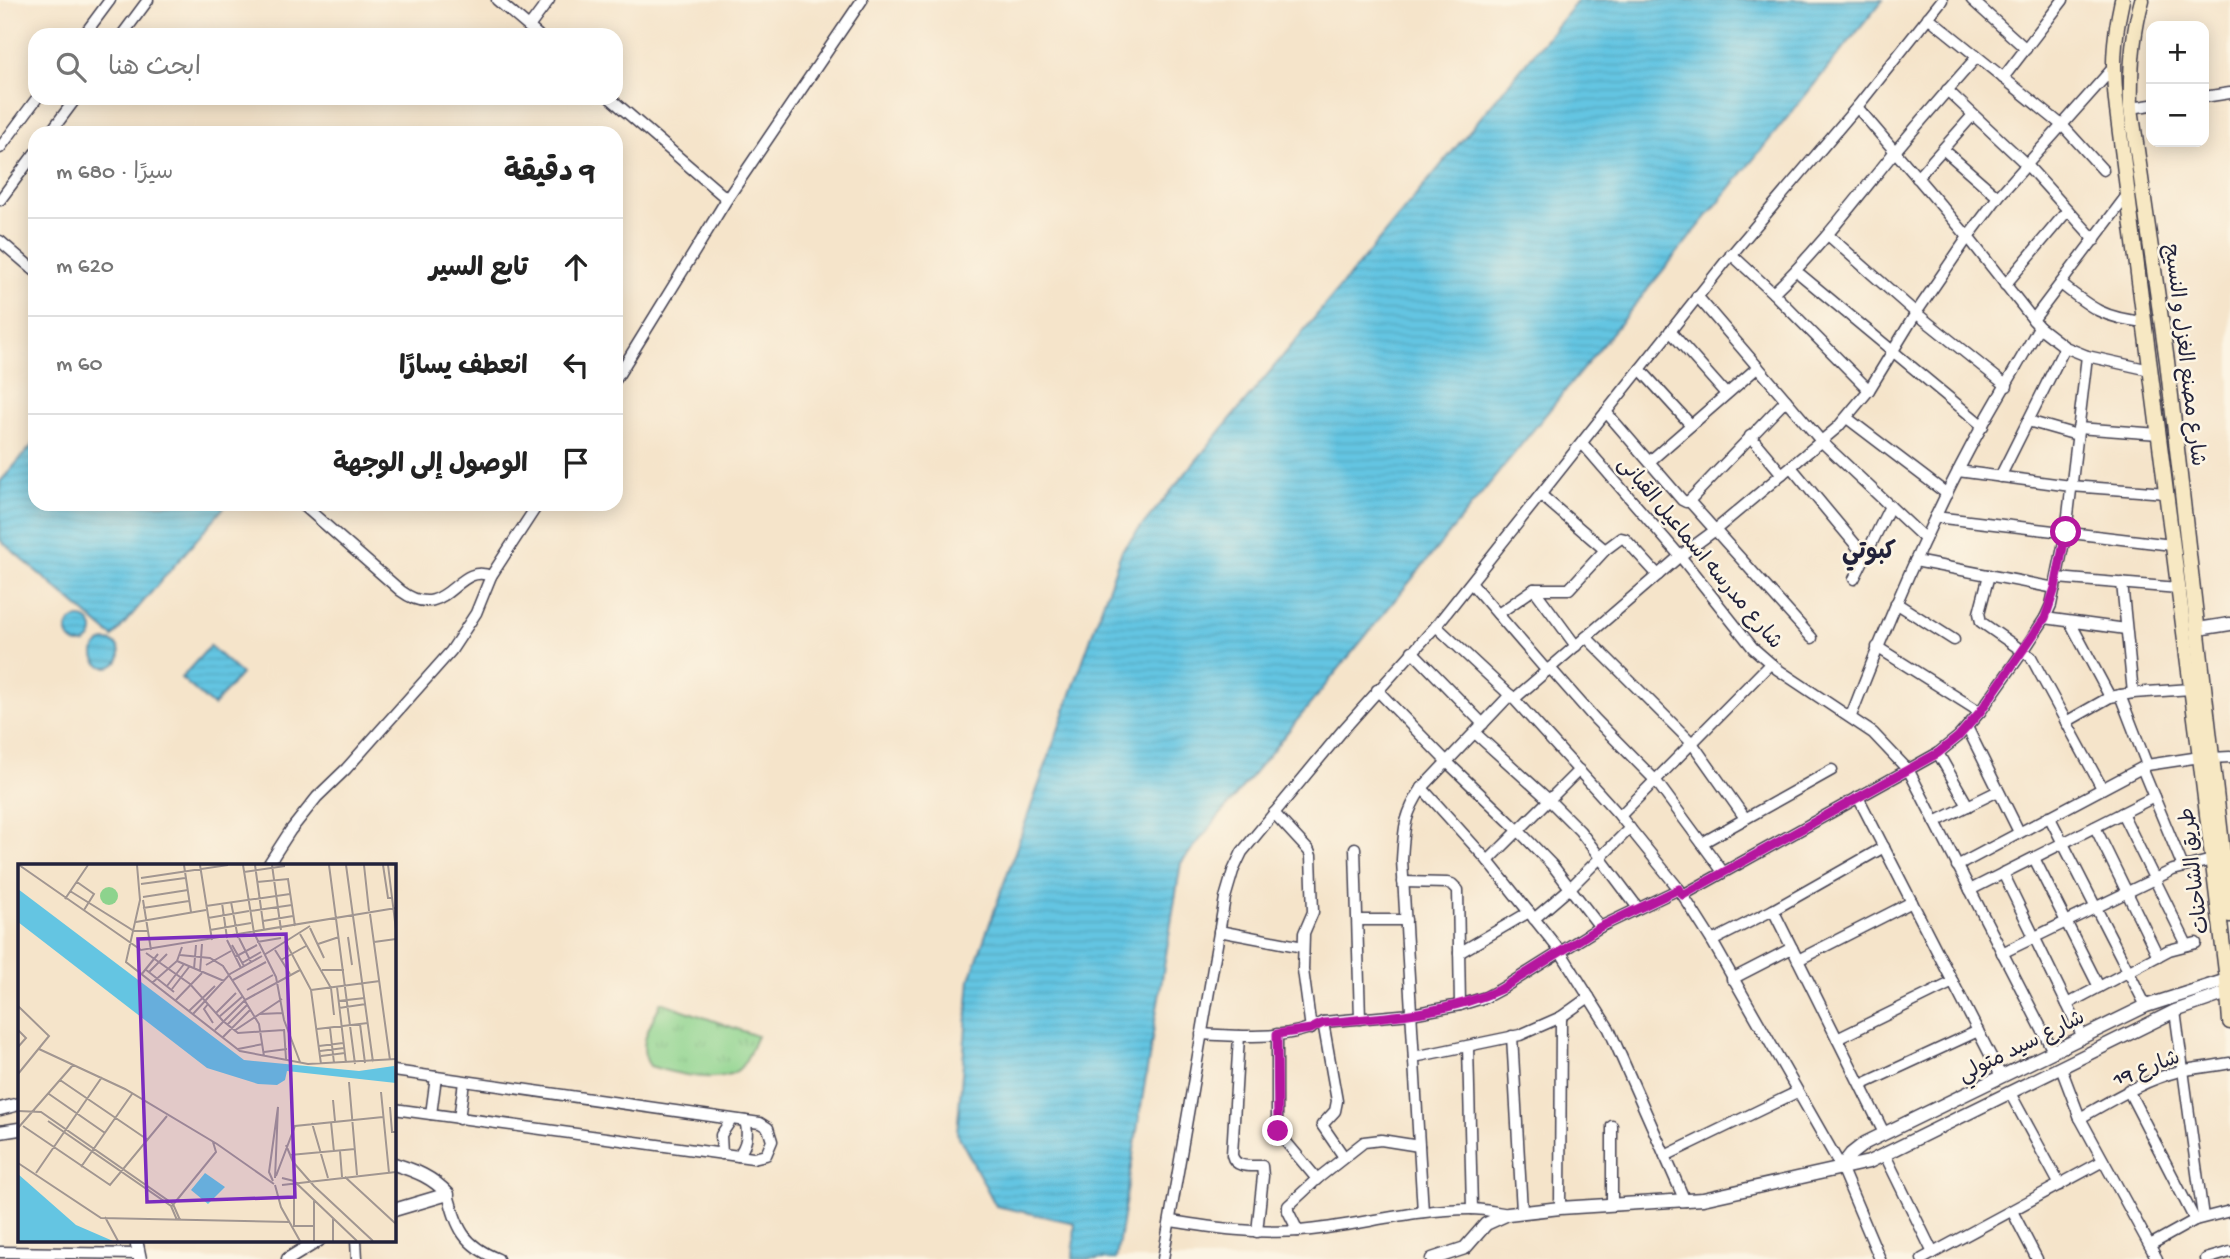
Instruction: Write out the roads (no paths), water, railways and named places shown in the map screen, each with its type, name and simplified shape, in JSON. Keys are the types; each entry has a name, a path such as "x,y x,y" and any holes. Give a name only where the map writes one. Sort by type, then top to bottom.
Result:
{"main road":[{"name":"شارع مصنع الغزل و النسيج","path":"2122,0 2112,69 2191,689 2206,758"},
{"name":"شارع مصنع الغزل و النسيج","path":"2142,0 2133,42 2131,108 2167,360 2198,629 2206,758"},
{"name":"طريق الشاحنات","path":"2206,758 2230,915"},
{"name":"طريق الشاحنات","path":"2219,852 2230,1022"}],"street":[{"path":"89,28 110,0"},
{"path":"127,28 148,0"},
{"path":"497,0 530,28"},
{"path":"535,28 549,0"},
{"path":"623,368 727,200 862,0"},
{"path":"1163,1259 1219,931 1229,883 1237,861 1255,835 1377,690 1471,583 1697,296 1857,107 1942,0"},
{"path":"1972,0 2026,49"},
{"path":"2003,78 2063,0"},
{"path":"1928,17 2063,126 2103,170"},
{"path":"1773,293 1828,235 1977,57"},
{"path":"1423,1212 1402,860 1405,819 1412,803 1422,788 1512,697 1549,670 1680,556 1822,442 1847,418 1869,390 1916,313 1998,197 2112,69"},
{"path":"1947,90 2028,166 2095,240"},
{"path":"2209,96 2230,93"},
{"path":"0,148 32,105"},
{"path":"55,126 71,105"},
{"path":"618,105 727,200"},
{"path":"2131,108 2146,106"},
{"path":"1857,107 1968,237 2036,324 2065,347 2087,356 2150,370"},
{"path":"1917,178 1973,115"},
{"path":"1943,149 1998,197"},
{"path":"0,200 28,162"},
{"path":"1851,716 1877,648 1935,517 2007,386 2036,324 2061,284 2128,194"},
{"path":"2005,285 2068,210"},
{"path":"1828,235 1916,313 2007,386"},
{"path":"0,240 28,265"},
{"path":"1731,254 1869,390"},
{"path":"1801,275 1983,426"},
{"path":"2061,284 2089,307 2106,315 2144,322"},
{"path":"1697,296 1822,442 1925,539"},
{"path":"1670,331 1726,394"},
{"path":"2000,477 2065,347"},
{"path":"1202,1034 1277,1034 1311,1029 1323,1023 1411,1014 1460,1005 1501,989 1600,927 1723,872 1938,753 1980,712 2045,618 2056,583 2066,532 2087,356"},
{"path":"1650,460 1758,367"},
{"path":"1640,369 1691,425"},
{"path":"1689,501 1786,400"},
{"path":"1606,412 1682,500 1689,501 1812,638"},
{"path":"1847,418 1947,494"},
{"path":"2028,421 2077,431 2158,434"},
{"path":"1750,436 1865,556"},
{"name":"شارع مدرسه اسماعيل القبانى","path":"1582,443 1680,556 1753,648 1770,664 1873,733 1909,771 2053,1051"},
{"path":"1958,471 2071,486 2166,494"},
{"path":"1541,495 1605,550"},
{"path":"1854,579 1890,506"},
{"path":"310,511 401,591 417,600 443,597 472,574 485,573 491,576"},
{"path":"269,864 317,797 346,769 451,650 476,613 491,576 533,511"},
{"path":"1935,517 2172,545"},
{"path":"1498,614 1534,589 1569,589 1605,550 1619,539 1625,538 1658,575"},
{"path":"1915,561 1989,575 2056,583 2122,583 2178,588"},
{"path":"1989,575 1979,613 1981,622 2024,650 2036,664 2102,788"},
{"path":"1471,583 1549,670 1656,781 1723,872"},
{"path":"2122,583 2133,693"},
{"path":"1534,589 1576,646"},
{"path":"1896,603 1954,640"},
{"path":"2045,618 2126,629"},
{"path":"2070,622 2115,696 2183,867"},
{"path":"2198,629 2230,624"},
{"path":"1436,625 1512,697 1579,770 1681,892 1712,941 1841,1167 1880,1259"},
{"path":"1586,637 1692,743 1745,818"},
{"path":"1877,648 1980,712"},
{"path":"1412,651 1479,729 1580,831 1638,908"},
{"path":"1620,816 1770,664"},
{"path":"2066,722 2115,696 2191,689"},
{"path":"1377,690 1519,831 1570,888 1600,927"},
{"path":"1966,727 2019,832"},
{"path":"1938,753 1968,806"},
{"path":"1957,866 2144,766 2230,757"},
{"path":"1488,861 1579,770"},
{"path":"1702,843 1832,771"},
{"path":"1422,788 1488,861 1560,951 1609,1029 1685,1201"},
{"path":"1935,822 1998,791"},
{"path":"1858,797 2001,1076"},
{"path":"1970,890 2154,797"},
{"path":"1274,813 1311,856 1313,912 1304,933 1303,947 1304,983 1311,1029"},
{"path":"2067,1004 2158,956 2191,944 2122,813"},
{"path":"2049,816 2146,1006"},
{"path":"2095,827 2158,956"},
{"path":"1460,953 1532,916 1570,888 1630,828"},
{"path":"1712,941 1884,847"},
{"path":"1355,849 1360,1019"},
{"path":"2002,953 2127,892 2219,852"},
{"path":"2034,858 2099,987"},
{"path":"2003,873 2083,1037"},
{"path":"1403,882 1447,883 1455,886 1459,895 1460,1005"},
{"path":"1798,960 1912,902"},
{"path":"1773,910 1885,1133"},
{"path":"1359,920 1406,920"},
{"path":"1219,931 1303,947"},
{"path":"1732,979 1792,948"},
{"path":"1837,1039 1953,982"},
{"name":"شارع سيد متولي","path":"1841,1167 1856,1149 1885,1133 2146,1006 2229,986"},
{"name":"شارع سيد متولي","path":"1432,1259 1465,1248 1486,1224 1508,1214 1703,1199 1869,1162 2229,986"},
{"path":"1414,1057 1512,1036 1561,1017 1589,997"},
{"path":"2175,1011 2199,1218"},
{"path":"1560,1208 1561,1017"},
{"path":"1323,1023 1337,1101 1335,1111 1322,1125 1344,1157"},
{"path":"1861,1085 1978,1031"},
{"path":"1277,1034 1277,1126 1280,1136 1317,1179"},
{"path":"1239,1035 1232,1154 1233,1160 1238,1164 1262,1166 1256,1232"},
{"path":"1512,1036 1522,1211"},
{"path":"1468,1046 1472,1209"},
{"name":"شارع 19","path":"2080,1118 2128,1090 2182,1071 2230,1063"},
{"path":"2061,1068 2080,1118 2150,1245 2154,1258"},
{"path":"396,1071 745,1121 765,1125 771,1133 772,1141 766,1155 760,1158 396,1109"},
{"path":"431,1114 436,1077"},
{"path":"459,1119 464,1082"},
{"path":"2128,1090 2199,1218"},
{"path":"1665,1156 1797,1092"},
{"path":"2010,1093 2060,1185"},
{"path":"0,1109 18,1104"},
{"path":"722,1154 721,1135 732,1120"},
{"path":"738,1156 746,1142 745,1121"},
{"path":"1612,1126 1612,1205"},
{"path":"0,1132 18,1129"},
{"path":"1298,1231 1288,1206 1357,1146 1369,1140 1381,1140 1419,1146"},
{"path":"1885,1155 1933,1253"},
{"path":"1922,1259 2104,1161"},
{"path":"396,1165 422,1173 437,1183 448,1194 456,1224 470,1242 485,1254 498,1259"},
{"path":"396,1209 448,1194"},
{"path":"1171,1221 1256,1232 1298,1231 1423,1212 1472,1209 1508,1214"},
{"path":"2012,1211 2037,1259"},
{"path":"2150,1245 2199,1218 2230,1211"},
{"path":"288,1259 316,1242"},
{"path":"0,1252 137,1257"},
{"path":"2206,1259 2230,1252"}],"water":[{"path":"1578,0 1883,0 1181,863 1116,1259 1073,1259 1075,1223 996,1206 957,1133 970,979 1122,550"},
{"path":"28,450 28,511 221,511 113,637 0,540 0,482"},
{"path":"80,618 89,622 93,631 89,640 80,644 71,640 67,631 71,622"},
{"path":"107,641 116,645 120,654 116,663 107,667 98,663 94,654 98,645"},
{"path":"210,646 241,674 213,706 181,678"}],"district":[{"name":"كبوتي","path":"1869,550"}]}
